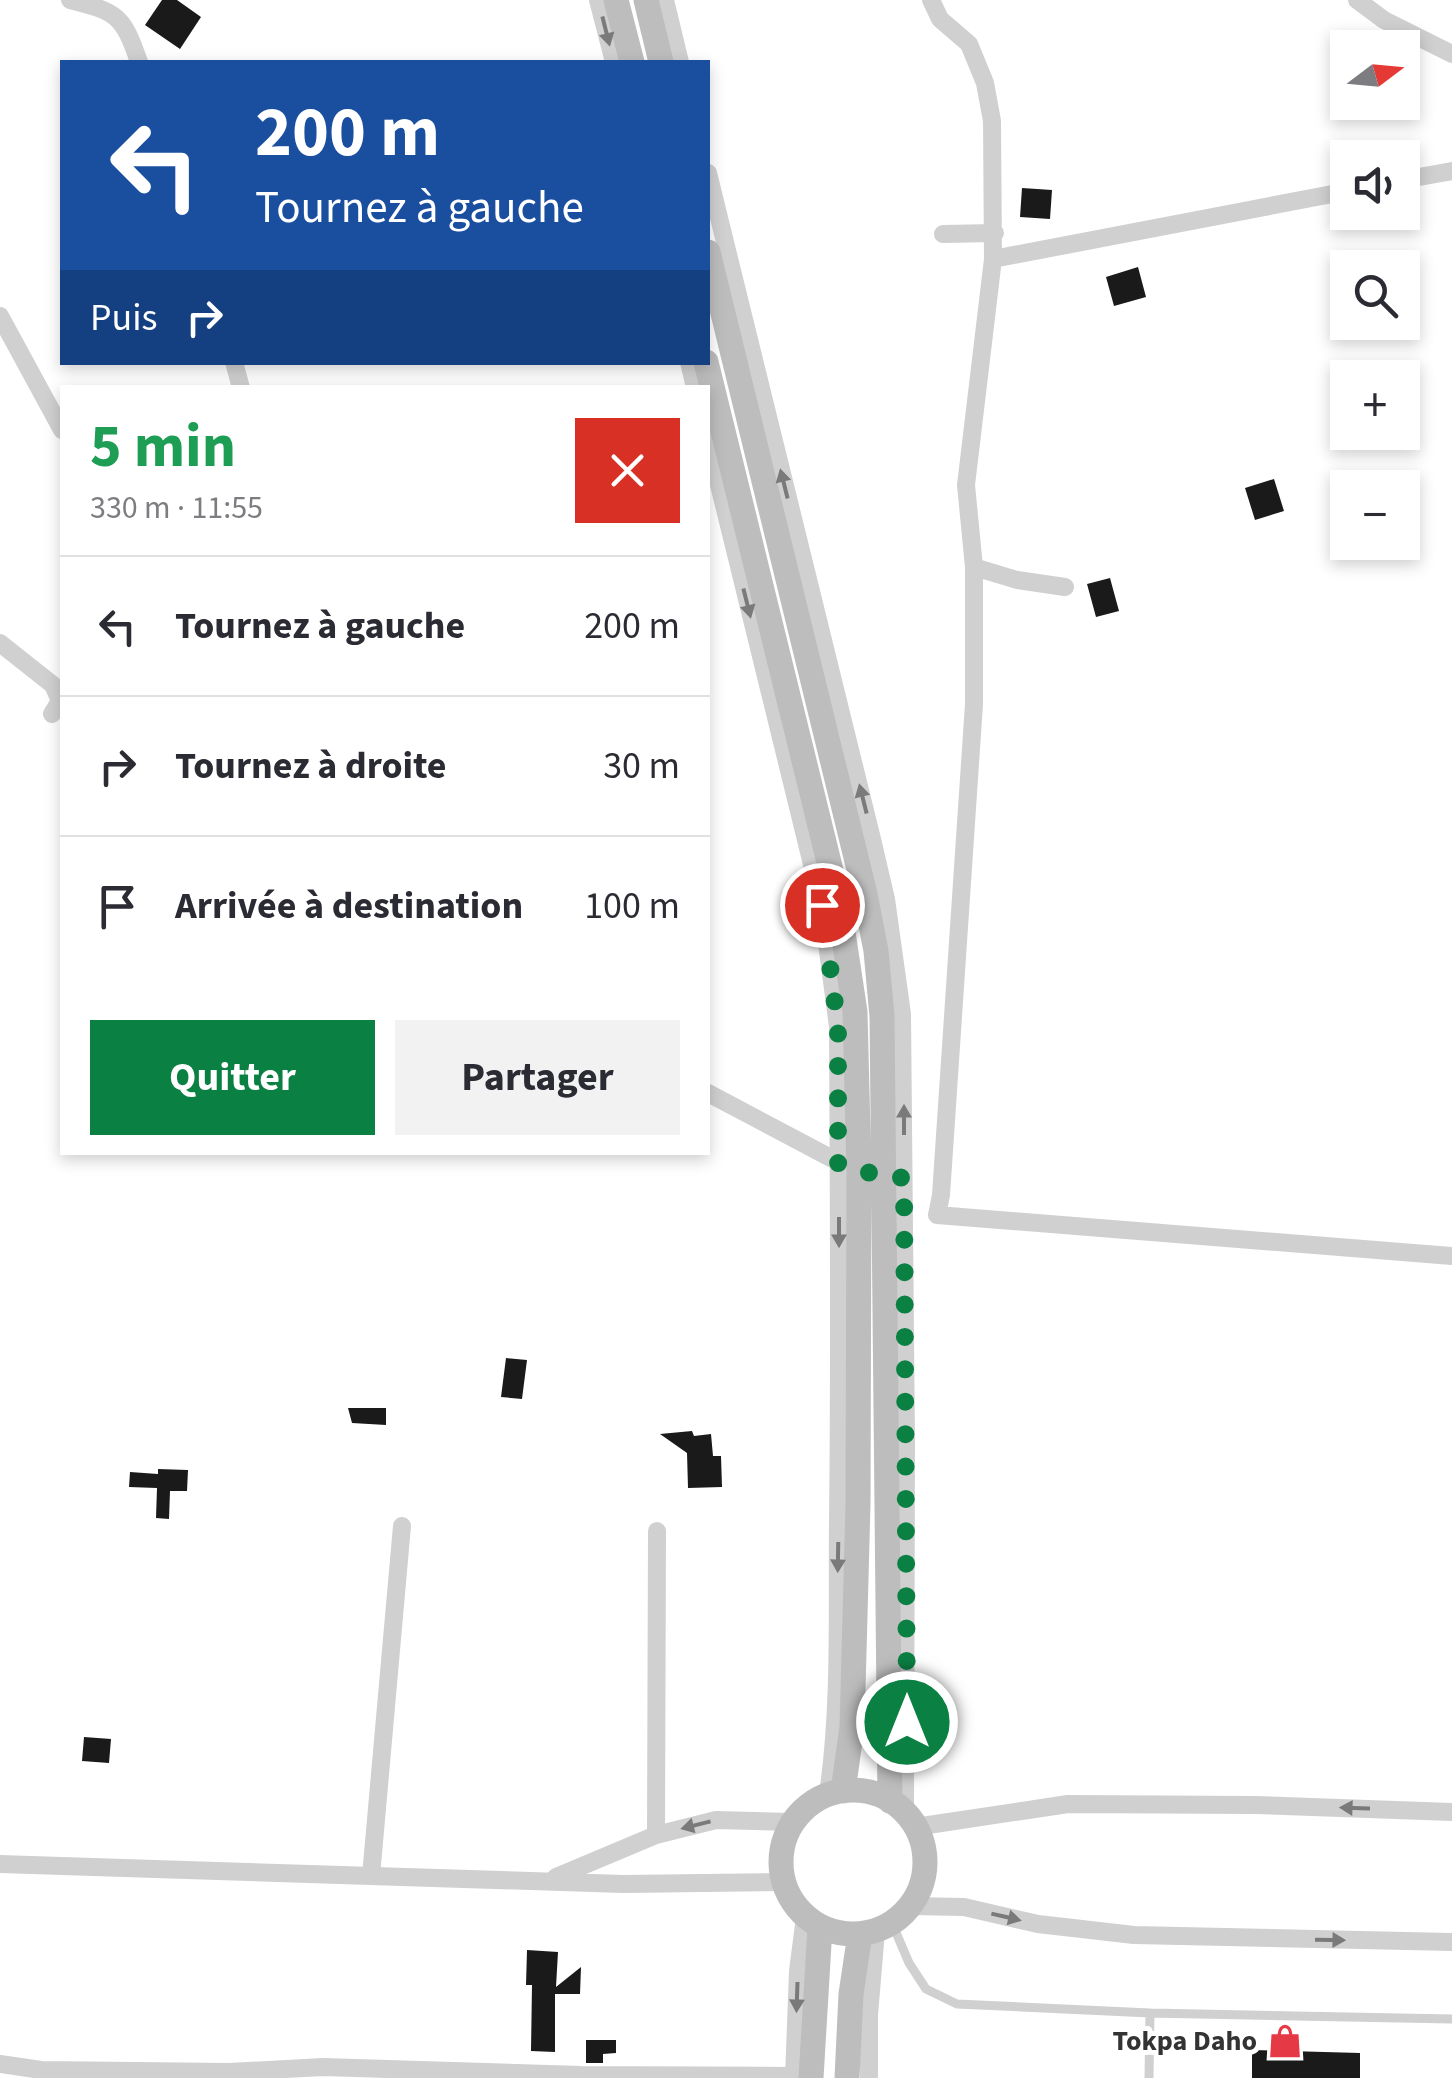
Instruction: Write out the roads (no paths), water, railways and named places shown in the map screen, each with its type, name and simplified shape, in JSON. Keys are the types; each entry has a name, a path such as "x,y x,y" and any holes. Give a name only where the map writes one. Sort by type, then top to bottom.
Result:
{"main road":[{"path":"616,0 631,60"},
{"path":"646,0 661,60"},
{"path":"710,260 876,952 895,1178 904,1813"},
{"path":"707,365 845,937 856,1012 849,1167 854,1671 852,1727 835,1792"},
{"path":"848,2078 851,1994 885,1924 922,1881 924,1868 921,1840 904,1813 868,1792 835,1792 808,1806 793,1822 781,1857 784,1882 796,1907 813,1922 840,1934 885,1924"},
{"path":"800,2077 813,1922"}],"street":[{"path":"70,0 111,12 126,30 138,60"},
{"path":"598,0 613,60"},
{"path":"664,0 679,60"},
{"path":"931,0 940,19 969,44 985,84 992,122 995,233 966,485 974,568 974,704 942,1195 937,1215 1452,1256"},
{"path":"1357,0 1384,20 1452,54"},
{"path":"1420,176 1452,170"},
{"path":"710,181 886,899 902,1014 895,1178 849,1167 710,1094"},
{"path":"993,260 1330,194"},
{"path":"943,234 995,233"},
{"path":"0,316 60,426"},
{"path":"710,448 822,905 838,1027 849,1167"},
{"path":"974,568 1065,587"},
{"path":"0,643 53,685 60,701 52,714"},
{"path":"371,1876 402,1526"},
{"path":"656,1835 657,1531"},
{"path":"904,1813 1068,1804 1256,1804 1452,1812"},
{"path":"552,1879 656,1835 716,1820 793,1822"},
{"path":"0,1864 623,1884 784,1882"},
{"path":"869,2078 869,2014 885,1924 964,1907 1038,1924 1134,1935 1452,1942"},
{"path":"0,2064 41,2070 229,2072 323,2067 800,2077"}],"lane":[{"path":"885,1924 926,1990 957,2004 1150,2013 1452,2019"},
{"path":"1148,2078 1150,2013"}],"place":[{"name":"Tokpa Daho","path":"1285,2041"}]}
